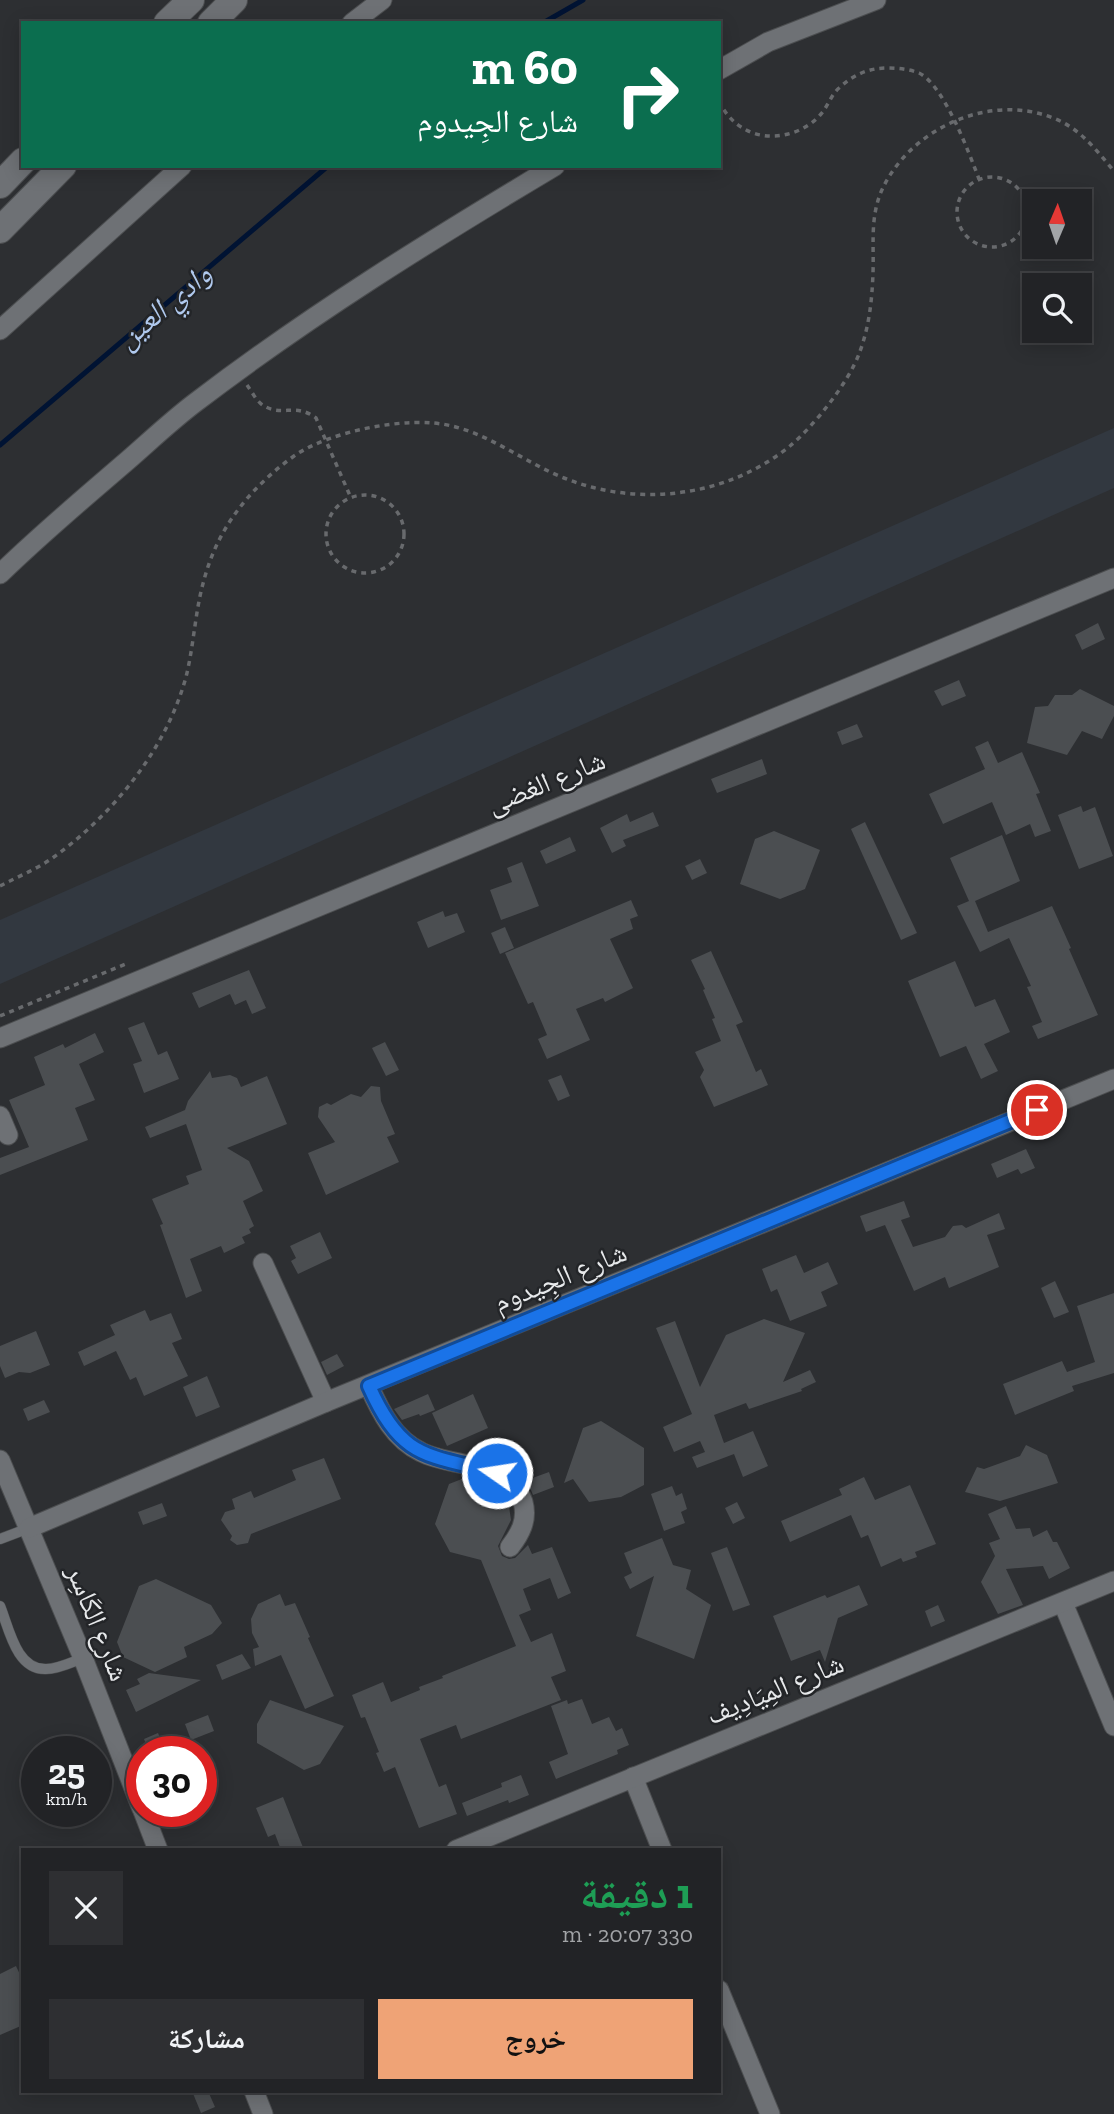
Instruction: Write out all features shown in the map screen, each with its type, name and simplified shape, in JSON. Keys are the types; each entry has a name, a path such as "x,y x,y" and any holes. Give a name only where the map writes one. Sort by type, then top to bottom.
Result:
{"street":[{"path":"169,21 191,0"},
{"path":"213,21 234,0"},
{"path":"355,21 382,0"},
{"path":"721,69 768,42 876,0"},
{"path":"0,185 21,163"},
{"path":"0,230 62,168"},
{"path":"0,330 180,168"},
{"path":"0,574 39,536 193,404 239,370 434,238 552,168"},
{"name":"شارع الغضى","path":"0,1038 1114,578"},
{"name":"شارع الجِيدوم","path":"29,1528 326,1402 1114,1079"},
{"path":"0,1116 8,1135"},
{"path":"263,1263 326,1402"},
{"path":"369,1386 390,1427 420,1452 497,1473 510,1480 519,1492 524,1506 524,1521 519,1535 510,1547"},
{"name":"شارع الكَاسِر","path":"0,1460 126,1769"},
{"name":"شارع المِيَادِيف","path":"461,1848 1114,1581"},
{"path":"1063,1602 1114,1726"},
{"path":"633,1777 661,1848"},
{"name":"شارع الكَاسِر","path":"149,1827 157,1848"},
{"path":"721,1995 770,2114"},
{"path":"255,2093 263,2114"}],"lane":[{"path":"0,1539 29,1528"},
{"path":"0,1606 18,1652 31,1666 50,1669 83,1658"}],"path":[{"path":"721,105 741,129 763,136 787,135 808,125 821,114 837,89 857,74 874,68 898,68 921,74 956,120 979,179"},
{"path":"0,886 48,861 78,838 131,782 155,748 172,715 185,678 203,583 215,543 235,509 296,455 325,439 377,427 448,425 479,435 564,478 616,492 658,496 693,491 730,481 788,447 812,425 858,358 868,324 872,293 874,213 894,168 910,149 930,133 976,113 1028,111 1053,118 1078,132 1093,144 1114,171"},
{"path":"994,176 1009,181 1020,190 1027,204 1027,219 1021,232 1010,242 994,247 978,244 964,235 957,219 957,203 965,188 979,179 994,176"},
{"path":"239,370 264,407 307,411 316,418 351,498"},
{"path":"371,495 390,504 402,520 404,541 396,559 379,571 359,573 340,565 328,548 326,528 334,510 351,498 371,495"},
{"path":"0,1016 128,963"}],"shaded area":[{"path":"1114,428 1114,488 0,984 0,920"}],"building":[{"path":"1098,623 1105,639 1082,650 1075,635"},
{"path":"959,680 966,696 942,706 934,691"},
{"path":"1080,689 1114,706 1114,716 1102,739 1082,731 1067,755 1027,743 1035,707 1048,706 1055,695 1072,695"},
{"path":"857,724 863,737 842,745 837,732"},
{"path":"988,741 998,763 1022,752 1040,793 1036,794 1051,831 1035,837 1030,824 1006,835 992,802 943,824 929,794 985,769 975,747"},
{"path":"762,759 767,774 717,793 711,779"},
{"path":"1081,806 1083,812 1095,807 1113,856 1079,869 1058,815"},
{"path":"653,812 659,826 623,840 626,846 612,853 600,828 627,814 630,822"},
{"path":"865,822 917,933 901,940 851,829"},
{"path":"774,831 820,850 805,889 780,899 740,884 755,839"},
{"path":"1002,835 1020,881 975,901 988,932 1052,906 1098,1015 1038,1039 1032,1026 1042,1022 1027,987 1031,986 1009,938 980,952 957,906 969,901 950,858"},
{"path":"570,837 576,851 546,864 540,851"},
{"path":"700,859 707,873 692,880 685,866"},
{"path":"522,862 539,906 501,920 490,890 512,882 507,868"},
{"path":"631,900 638,916 630,919 633,929 610,939 633,988 605,1002 603,998 576,1009 590,1040 547,1059 538,1039 547,1035 533,1002 528,1004 505,953"},
{"path":"443,911 445,917 457,913 465,932 428,948 417,922"},
{"path":"505,927 514,948 500,954 491,933"},
{"path":"711,951 743,1022 736,1025 756,1072 761,1069 768,1085 714,1107 700,1077 704,1070 695,1052 721,1041 703,990 705,989 691,960"},
{"path":"955,961 975,1007 995,999 1010,1032 984,1044 998,1071 981,1079 966,1046 940,1057 908,981"},
{"path":"249,970 266,1008 252,1014 246,1000 235,1005 230,994 199,1008 192,993"},
{"path":"144,1022 158,1055 167,1051 179,1079 144,1093 133,1064 142,1061 128,1028"},
{"path":"95,1033 104,1052 79,1064 95,1100 75,1108 88,1140 0,1175 0,1158 29,1147 9,1100 45,1085 34,1057 63,1044 65,1048"},
{"path":"385,1042 399,1070 386,1076 372,1048"},
{"path":"210,1071 212,1078 230,1075 237,1078 241,1087 267,1076 287,1124 227,1148 249,1161 263,1191 243,1201 254,1226 249,1229 251,1233 242,1237 245,1243 224,1253 221,1246 190,1259 202,1291 186,1298 160,1225 163,1224 152,1199 189,1184 186,1176 202,1170 186,1124 150,1138 145,1127 185,1110 188,1101"},
{"path":"561,1075 570,1096 558,1101 548,1080"},
{"path":"371,1086 380,1087 381,1101 395,1134 387,1137 399,1162 326,1195 308,1153 335,1142 318,1117 319,1107 327,1103 331,1105 351,1094 361,1097"},
{"path":"1026,1149 1035,1168 1021,1174 1018,1169 997,1178 991,1164"},
{"path":"904,1201 910,1217 901,1220 913,1247 945,1237 953,1226 962,1225 966,1228 999,1213 1005,1229 987,1235 999,1267 949,1288 945,1277 914,1291 885,1225 866,1232 860,1216"},
{"path":"320,1232 332,1258 298,1274 291,1261 296,1258 290,1246"},
{"path":"796,1255 804,1273 828,1262 838,1284 821,1292 827,1306 790,1321 777,1289 771,1292 762,1269"},
{"path":"1055,1281 1069,1312 1054,1318 1041,1288"},
{"path":"1114,1293 1114,1373 1072,1386 1074,1391 1015,1415 1003,1384 1062,1361 1067,1372 1095,1362 1077,1306"},
{"path":"145,1310 150,1321 171,1313 182,1339 172,1343 188,1376 144,1396 136,1377 130,1380 116,1351 84,1366 78,1352 115,1335 110,1325"},
{"path":"764,1319 805,1333 783,1382 810,1370 816,1382 801,1389 802,1391 749,1409 746,1403 714,1415 724,1443 753,1431 768,1466 743,1477 734,1454 697,1468 692,1457 705,1452 700,1441 674,1452 663,1427 692,1414 656,1328 675,1321 700,1387 726,1335"},
{"path":"36,1331 50,1365 30,1373 19,1372 5,1378 0,1366 0,1346"},
{"path":"337,1354 344,1366 327,1375 321,1362"},
{"path":"207,1376 220,1407 196,1417 183,1387"},
{"path":"428,1394 435,1410 402,1420 394,1409"},
{"path":"473,1394 488,1428 447,1446 432,1413"},
{"path":"44,1400 50,1412 28,1421 23,1409"},
{"path":"601,1421 644,1448 644,1485 621,1497 589,1502 573,1479 564,1483 583,1428"},
{"path":"1026,1445 1047,1455 1058,1483 1000,1501 965,1492 977,1467 984,1469 1020,1456"},
{"path":"324,1458 341,1499 251,1534 248,1543 237,1545 230,1540 232,1536 221,1520 225,1512 235,1509 232,1499 251,1491 254,1498 296,1480 292,1470"},
{"path":"549,1472 554,1487 533,1495 527,1480"},
{"path":"467,1477 508,1500 511,1520 498,1546 502,1556 515,1558 528,1545 532,1554 552,1547 571,1593 558,1599 550,1578 523,1589 531,1610 519,1615 531,1642 552,1633 566,1671 551,1677 561,1700 461,1739 456,1725 420,1739 439,1787 446,1784 457,1814 419,1828 395,1767 384,1772 365,1717 361,1718 352,1695 383,1682 391,1702 420,1690 419,1687 443,1678 442,1676 516,1646 481,1560 450,1552 435,1524 449,1484"},
{"path":"864,1477 875,1500 910,1485 936,1544 915,1552 917,1557 903,1562 901,1558 881,1567 868,1535 861,1538 851,1515 790,1542 781,1521 842,1495 839,1489"},
{"path":"672,1486 676,1496 682,1493 687,1509 681,1512 685,1523 664,1531 651,1494"},
{"path":"737,1502 745,1518 733,1524 725,1508"},
{"path":"162,1503 167,1516 143,1525 138,1512"},
{"path":"1006,1506 1016,1529 1030,1528 1033,1537 1047,1530 1053,1542 1057,1542 1070,1568 1049,1579 1043,1566 1006,1569 1023,1605 998,1614 981,1582 995,1556 989,1543 1000,1539 988,1514"},
{"path":"662,1538 673,1565 691,1570 686,1589 711,1605 694,1659 636,1636 654,1576 630,1589 624,1577 632,1573 624,1553"},
{"path":"727,1547 750,1605 733,1611 711,1553"},
{"path":"156,1579 211,1605 222,1623 212,1634 184,1647 187,1657 155,1672 123,1657 117,1642 139,1586"},
{"path":"859,1585 868,1605 838,1618 825,1662 820,1650 791,1661 773,1616 825,1595 827,1598"},
{"path":"280,1594 285,1606 295,1603 334,1696 305,1709 281,1655 255,1666 253,1649 259,1647 252,1633 251,1619 258,1604"},
{"path":"938,1605 945,1621 931,1627 925,1611"},
{"path":"242,1654 251,1668 222,1680 216,1665"},
{"path":"149,1673 201,1680 136,1712 126,1690 140,1684 137,1679"},
{"path":"582,1699 592,1724 609,1717 616,1731 622,1728 629,1745 617,1750 618,1754 556,1779 549,1762 568,1754 551,1706 567,1700 568,1704"},
{"path":"270,1700 344,1726 320,1764 304,1770 257,1743 257,1724"},
{"path":"208,1715 214,1731 201,1736 190,1736 185,1724"},
{"path":"521,1775 529,1795 467,1816 462,1803 502,1787 501,1783"},
{"path":"283,1797 303,1848 280,1848 275,1834 268,1837 256,1808"},
{"path":"16,1966 21,1977 21,2026 0,2035 0,1974"},
{"path":"193,2093 209,2093 215,2107 201,2113"}],"waterway":[{"name":"وادي العين","path":"546,21 583,0"},
{"name":"وادي العين","path":"0,445 326,168"}],"route":[{"path":"497,1473 420,1452 390,1427 369,1386 1037,1110"}]}
